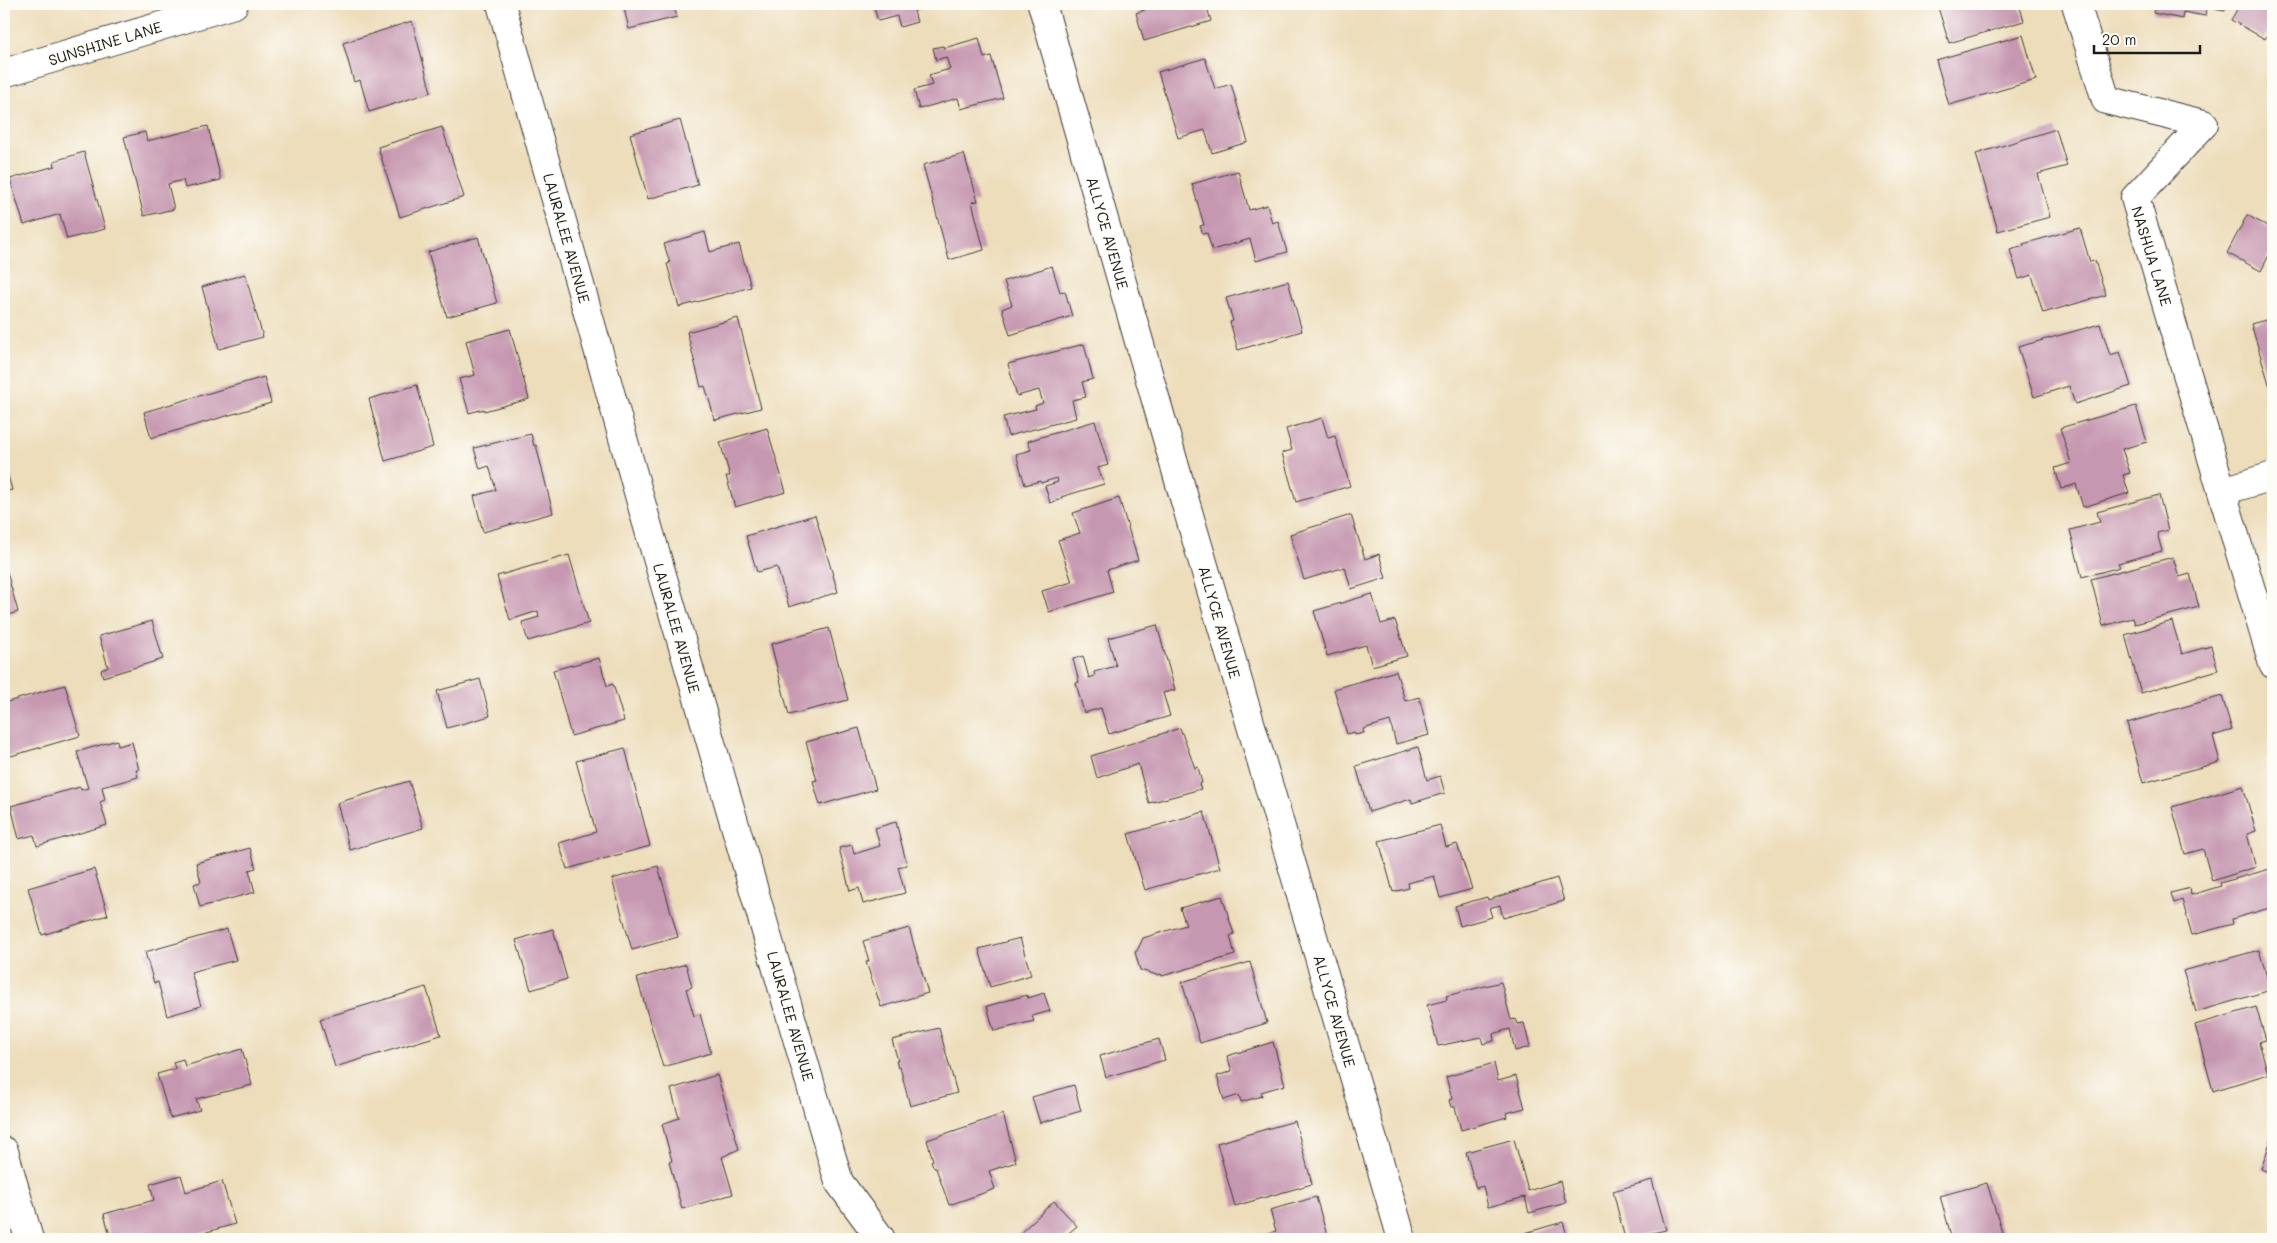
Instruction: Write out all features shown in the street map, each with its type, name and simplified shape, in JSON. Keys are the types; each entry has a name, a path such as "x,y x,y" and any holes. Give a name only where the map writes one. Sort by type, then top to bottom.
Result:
{"street":[{"name":"SUNSHINE LANE","path":"4,73 234,4"},
{"name":"LAURALEE AVENUE","path":"501,4 646,520 839,1182 881,1239"},
{"name":"ALLYCE AVENUE","path":"1042,4 1182,491 1402,1239"},
{"name":"NASHUA LANE","path":"2076,4 2106,100 2204,124 2135,198 2223,491"},
{"path":"2273,476 2223,491 2273,664"},
{"path":"4,1151 30,1239"}],"building":[{"path":"623,4 673,4 677,17 629,29"},
{"path":"873,4 936,4 914,11 917,22 900,27 897,16 878,21"},
{"path":"1143,4 1206,4 1211,21 1144,41 1136,13 1145,10"},
{"path":"1937,4 2019,4 2024,21 1949,43"},
{"path":"2146,4 2226,4 2225,10 2206,7 2205,16 2183,12 2182,19 2153,13 2155,6"},
{"path":"2240,4 2273,4 2273,24 2265,39 2231,20"},
{"path":"412,21 431,92 369,112 360,80 354,82 343,43"},
{"path":"2023,35 2036,80 1949,105 1936,60"},
{"path":"979,38 984,58 991,56 1003,98 961,109 958,98 919,109 914,90 932,85 929,75 950,69 946,57 936,60 933,48 943,46 944,48"},
{"path":"1205,58 1215,89 1231,84 1248,142 1212,153 1205,130 1178,138 1158,72"},
{"path":"680,120 698,185 648,199 630,134"},
{"path":"208,126 221,180 185,188 183,180 168,184 174,209 144,216 124,137 145,132 147,141"},
{"path":"442,127 464,197 400,217 378,147"},
{"path":"2056,129 2067,166 2038,174 2050,217 1998,231 1976,154"},
{"path":"84,152 105,229 67,239 60,214 24,225 10,179 55,166 54,161"},
{"path":"964,154 978,201 972,202 984,250 949,260 923,165"},
{"path":"1238,171 1249,210 1267,205 1272,223 1278,221 1287,252 1256,261 1250,239 1212,250 1207,233 1203,234 1200,226 1204,225 1192,184"},
{"path":"2247,215 2273,229 2273,258 2269,255 2261,271 2227,253"},
{"path":"2080,228 2090,262 2095,261 2106,295 2043,313 2032,275 2019,279 2010,250 2024,246 2023,244"},
{"path":"705,232 710,252 739,244 751,287 679,307 667,264 670,263 664,244"},
{"path":"478,237 497,303 447,317 428,252"},
{"path":"1052,266 1060,292 1065,291 1072,316 1010,335 1002,309 1012,305 1004,281"},
{"path":"245,274 263,337 219,349 202,287"},
{"path":"1288,281 1302,331 1238,350 1230,322 1233,321 1226,298"},
{"path":"738,318 761,408 715,420 705,386 701,387 687,332"},
{"path":"2273,318 2273,397 2251,324"},
{"path":"2100,324 2110,355 2120,352 2131,386 2075,404 2069,386 2034,397 2018,347"},
{"path":"510,329 529,399 469,413 459,379 475,375 466,341"},
{"path":"1084,344 1093,379 1082,382 1086,397 1072,400 1076,418 1008,436 1003,417 1036,409 1035,406 1043,403 1039,390 1017,396 1008,364"},
{"path":"264,377 271,403 151,438 144,412"},
{"path":"417,385 433,447 385,461 369,399"},
{"path":"2136,406 2147,442 2122,449 2130,473 2123,475 2129,493 2083,507 2076,484 2061,489 2055,468 2071,463 2060,428"},
{"path":"1322,418 1328,438 1335,436 1350,486 1296,502 1282,453 1292,450 1286,429"},
{"path":"1095,421 1108,465 1098,468 1104,484 1061,497 1062,499 1050,503 1045,486 1058,482 1057,478 1025,485 1016,454 1031,450 1028,441"},
{"path":"767,428 786,492 735,507 726,476 730,476 720,442"},
{"path":"531,434 534,446 536,445 553,513 483,532 474,496 496,490 489,466 480,469 474,448"},
{"path":"4,461 12,490 4,492"},
{"path":"2159,495 2168,530 2157,533 2162,551 2118,563 2120,567 2082,577 2070,530 2100,522 2097,512"},
{"path":"1119,498 1138,560 1107,570 1113,592 1049,612 1042,591 1072,582 1058,540 1080,533 1073,513"},
{"path":"815,515 838,592 789,607 777,567 757,572 746,536"},
{"path":"1351,515 1365,559 1379,554 1386,578 1351,589 1345,567 1304,580 1290,534"},
{"path":"569,555 589,623 528,641 522,622 539,617 538,611 510,620 497,576"},
{"path":"2173,557 2179,577 2190,574 2199,607 2135,624 2133,618 2103,626 2091,579"},
{"path":"7,572 18,612 5,616 8,633 4,634 4,573"},
{"path":"1372,594 1381,624 1395,620 1407,656 1372,666 1366,645 1327,656 1314,611"},
{"path":"152,621 163,659 103,677 101,670 108,667 99,636"},
{"path":"2172,621 2182,654 2211,646 2218,670 2141,693 2125,635"},
{"path":"1157,625 1175,690 1163,693 1170,716 1109,734 1101,708 1084,713 1076,683 1079,682 1073,659 1083,656 1089,678 1095,676 1094,672 1116,666 1108,638"},
{"path":"829,628 848,700 789,715 771,644"},
{"path":"599,658 607,686 613,684 624,721 571,736 553,670"},
{"path":"1396,671 1405,701 1419,697 1429,735 1396,744 1390,721 1363,729 1364,733 1355,735 1354,732 1347,734 1334,689"},
{"path":"480,679 490,716 447,728 437,691"},
{"path":"65,685 80,736 4,758 4,703"},
{"path":"2222,696 2232,730 2213,736 2220,762 2143,783 2127,723"},
{"path":"859,728 876,789 820,805 813,781 817,780 806,742"},
{"path":"1180,728 1195,768 1198,767 1202,783 1199,784 1201,789 1149,803 1138,764 1097,778 1091,756"},
{"path":"117,740 118,746 132,742 139,770 136,770 138,777 102,787 105,800 100,802 107,825 37,846 34,835 19,839 11,806 80,787 81,790 88,788 77,752"},
{"path":"1418,747 1427,780 1440,776 1445,793 1412,803 1411,799 1369,812 1356,766"},
{"path":"625,748 650,846 567,869 559,843 596,832 576,761"},
{"path":"409,781 423,828 350,850 337,803"},
{"path":"2243,786 2256,831 2247,834 2256,867 2212,881 2203,849 2185,854 2172,807"},
{"path":"1204,812 1220,868 1145,890 1128,834"},
{"path":"896,822 907,865 898,867 905,893 863,904 859,888 850,891 839,848 852,845 854,854 880,846 875,828"},
{"path":"1440,825 1446,847 1457,844 1472,889 1440,898 1434,876 1408,883 1409,888 1393,892 1379,841"},
{"path":"250,848 256,868 249,870 255,892 200,907 194,884 201,882 196,863"},
{"path":"658,866 678,937 632,950 612,879"},
{"path":"94,869 108,915 42,935 28,888"},
{"path":"2270,869 2273,882 2273,907 2232,919 2233,924 2192,935 2182,900 2174,903 2171,893 2190,888 2191,895 2221,886 2220,883"},
{"path":"1557,878 1564,901 1503,918 1500,905 1489,908 1492,917 1460,926 1455,906 1487,897 1488,900"},
{"path":"1222,896 1234,934 1230,936 1235,955 1162,976 1161,974 1157,975 1140,970 1135,952 1143,938 1186,925 1180,908"},
{"path":"909,928 928,993 881,1007 866,962 869,961 863,941"},
{"path":"227,929 236,960 191,972 201,1006 167,1016 158,982 154,983 145,952"},
{"path":"553,929 567,979 531,990 516,940"},
{"path":"1020,938 1031,975 990,987 979,949"},
{"path":"2259,950 2271,990 2196,1012 2183,971"},
{"path":"1250,962 1267,1023 1200,1043 1182,982"},
{"path":"686,964 692,987 686,989 694,1016 700,1014 711,1053 663,1067 637,978"},
{"path":"1501,982 1511,1020 1515,1019 1517,1024 1524,1023 1530,1047 1515,1051 1510,1029 1493,1034 1494,1041 1483,1044 1481,1037 1438,1046 1427,1005 1447,1000 1446,996"},
{"path":"426,987 441,1035 335,1067 320,1019"},
{"path":"1044,993 1050,1011 1032,1016 1034,1021 994,1031 987,1006 1027,995 1028,998"},
{"path":"2256,1007 2266,1040 2259,1042 2268,1074 2213,1091 2195,1025"},
{"path":"939,1028 957,1093 910,1106 900,1067 898,1068 896,1061 898,1061 892,1040"},
{"path":"1159,1039 1165,1060 1106,1077 1100,1056"},
{"path":"1273,1042 1285,1085 1261,1092 1262,1096 1241,1102 1239,1095 1224,1100 1217,1076 1232,1071 1227,1056"},
{"path":"242,1049 252,1085 196,1099 200,1110 170,1118 157,1074 175,1069 173,1062 183,1059 185,1066"},
{"path":"1494,1063 1498,1081 1516,1076 1525,1108 1506,1113 1507,1117 1461,1130 1455,1107 1451,1107 1449,1100 1452,1099 1446,1077"},
{"path":"717,1075 739,1149 722,1157 733,1194 682,1209 669,1162 672,1161 662,1124 679,1118 671,1089"},
{"path":"1074,1085 1081,1111 1040,1123 1032,1097"},
{"path":"1003,1114 1016,1162 989,1171 995,1189 949,1205 936,1168 934,1168 931,1161 933,1160 927,1140"},
{"path":"1295,1121 1312,1184 1235,1206 1217,1143"},
{"path":"2273,1134 2273,1174 2261,1169"},
{"path":"1514,1139 1528,1191 1560,1181 1566,1203 1529,1213 1525,1197 1488,1207 1483,1186 1476,1188 1466,1152"},
{"path":"181,1175 186,1192 222,1181 235,1224 182,1239 111,1239 104,1214 154,1200 150,1184"},
{"path":"1652,1180 1666,1230 1625,1239 1613,1191"},
{"path":"1987,1183 2004,1239 1952,1239 1940,1196"},
{"path":"1316,1197 1328,1239 1249,1239 1276,1231 1270,1210"},
{"path":"1054,1201 1077,1226 1064,1237 1066,1239 1014,1239"},
{"path":"1563,1222 1568,1239 1504,1239"}]}
